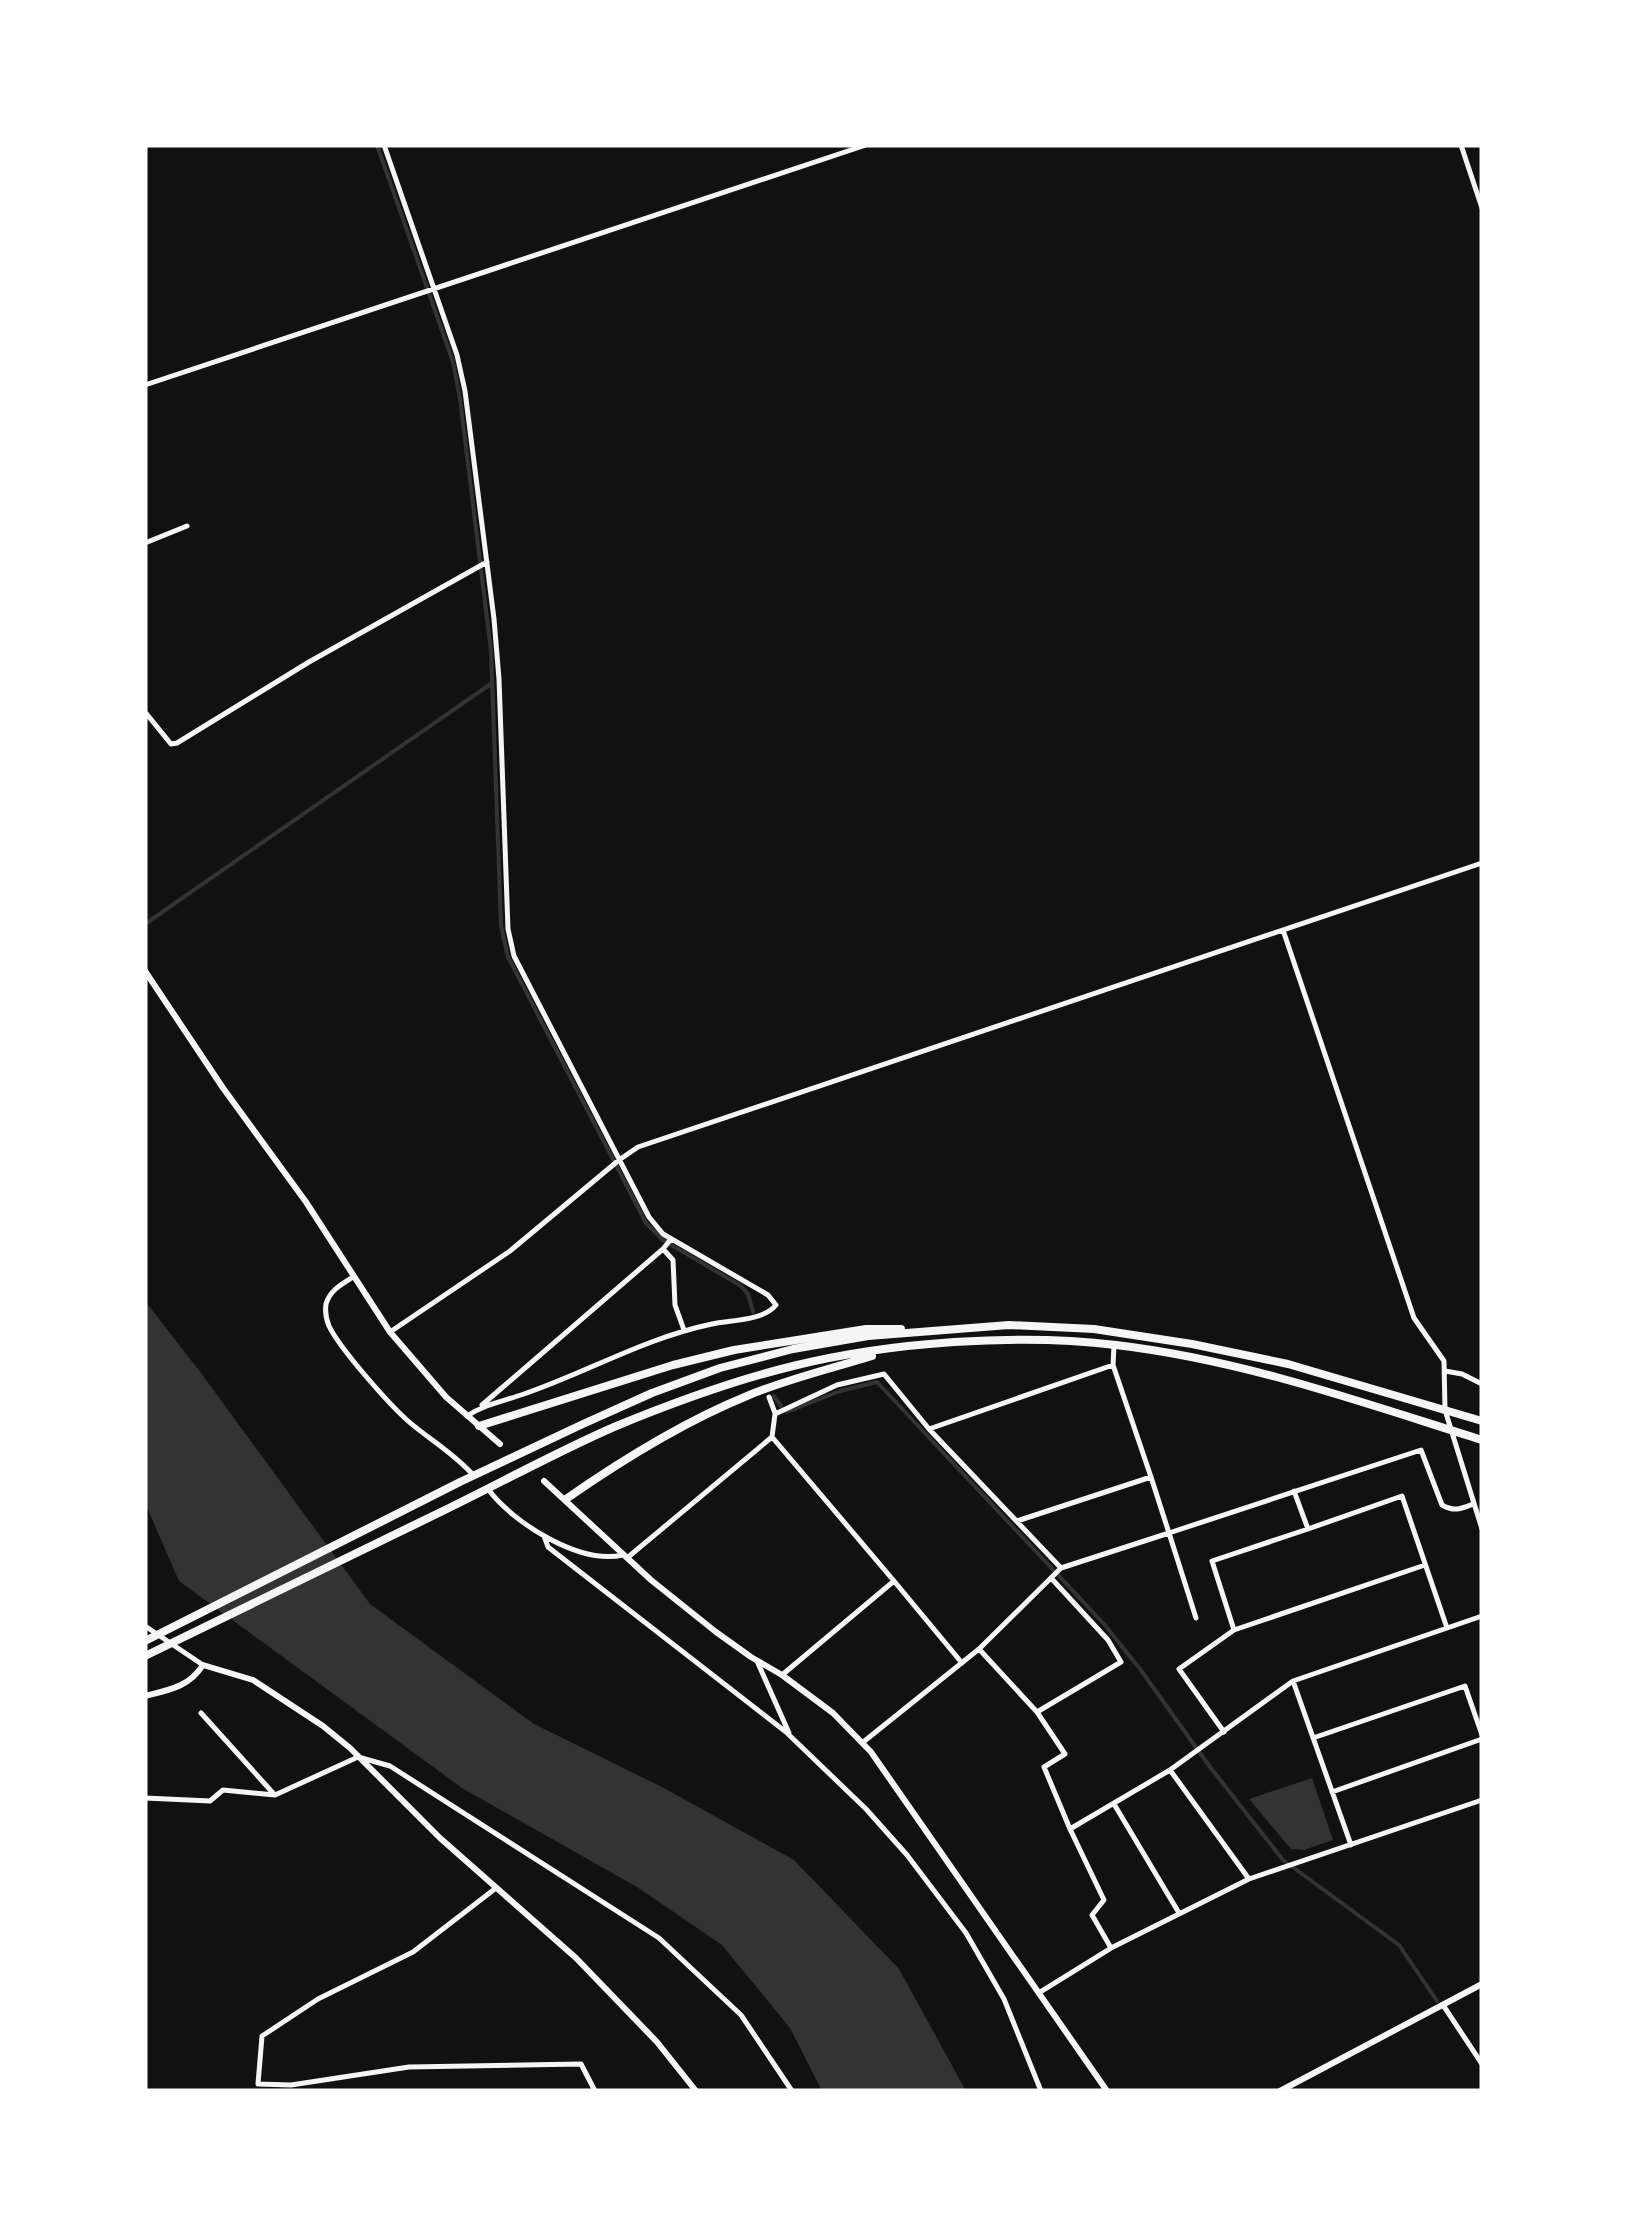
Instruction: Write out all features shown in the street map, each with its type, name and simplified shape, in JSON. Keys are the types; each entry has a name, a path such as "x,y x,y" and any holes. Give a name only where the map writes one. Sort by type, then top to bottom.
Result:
{"highway":[{"path":"145,1641 460,1482 652,1393 720,1368 793,1348 943,1329 1010,1325 1094,1329 1288,1364 1482,1421"},
{"path":"479,1426 673,1365 734,1350 866,1328 943,1329"},
{"path":"145,1656 614,1428 717,1389 836,1357 1006,1340 1114,1345 1212,1360 1267,1374 1482,1440"},
{"path":"566,1500 602,1474 748,1395 890,1350"}],"main road":[{"path":"145,971 306,1202 390,1332 446,1397 500,1444"},
{"path":"544,1481 681,1604 833,1713 862,1743 1107,2091"},
{"path":"145,1696 186,1684 203,1665 253,1680 323,1726 440,1838 576,1958 657,2042 696,2091"},
{"path":"1280,2091 1482,1984"}],"street":[{"path":"384,145 465,390 483,564 500,679 509,940 521,972 616,1162 667,1244 673,1260 676,1305 684,1330"},
{"path":"145,386 866,145"},
{"path":"1461,145 1482,208"},
{"path":"145,543 187,526"},
{"path":"145,712 165,739 177,743 309,662 483,564"},
{"path":"390,1332 510,1251 638,1147 1482,862"},
{"path":"1283,930 1414,1318 1444,1361 1445,1410 1482,1529"},
{"path":"467,1416 636,1346 684,1330 750,1318 773,1310 776,1305 747,1282 667,1244"},
{"path":"481,1407 667,1244"},
{"path":"353,1277 327,1300 331,1330 406,1420 474,1476"},
{"path":"750,1318 752,1329"},
{"path":"1114,1345 1113,1365 1196,1618"},
{"path":"929,1429 1113,1365"},
{"path":"1445,1371 1482,1384"},
{"path":"775,1414 837,1385 884,1374 929,1429 1016,1521 1121,1662 1038,1712"},
{"path":"488,1489 496,1500 544,1536 598,1555 625,1557 772,1437 775,1414 769,1397"},
{"path":"772,1437 962,1664"},
{"path":"862,1743 962,1664 1056,1573 1421,1450 1442,1505 1457,1510 1474,1504"},
{"path":"1016,1521 1151,1477"},
{"path":"1294,1490 1308,1528"},
{"path":"1234,1630 1212,1562 1402,1496 1448,1628"},
{"path":"544,1536 548,1547 790,1736 866,1809 907,1855 966,1934 1004,1999 1041,2091"},
{"path":"1224,1732 1179,1669 1234,1630 1425,1565"},
{"path":"782,1675 894,1581"},
{"path":"1070,1829 1199,1751 1293,1681 1482,1616"},
{"path":"145,1626 203,1665"},
{"path":"979,1649 1038,1712 1064,1754 1044,1767 1104,1900 1092,1915 1111,1948"},
{"path":"756,1660 790,1736"},
{"path":"1293,1681 1350,1845"},
{"path":"1313,1738 1465,1686 1482,1737 1332,1792"},
{"path":"202,1713 275,1796"},
{"path":"145,1798 210,1801 223,1790 275,1796 358,1757 390,1766 659,1938 741,2016 792,2091"},
{"path":"1170,1770 1249,1880"},
{"path":"1040,1992 1111,1948 1249,1880 1482,1800"},
{"path":"1114,1804 1180,1914"},
{"path":"496,1888 413,1952 318,1999 262,2036 258,2084 291,2085 409,2068 581,2064 595,2091"},
{"path":"1443,2005 1482,2064"}],"shaded area":[{"path":"145,1301 370,1604 534,1724 662,1787 794,1860 899,1969 966,2091 822,2091 790,2028 722,1945 637,1887 462,1788 179,1581 145,1503"},
{"path":"1312,1778 1333,1840 1304,1850 1291,1849 1249,1799"}],"waterway":[{"path":"377,145 453,362 460,399 491,651 501,926 508,957 646,1223 663,1240 741,1286 748,1294 753,1312"},
{"path":"145,924 492,683"},
{"path":"787,1412 840,1391 877,1382 1104,1624 1283,1860 1399,1945 1437,2001"},
{"path":"774,1396 781,1406"}]}
